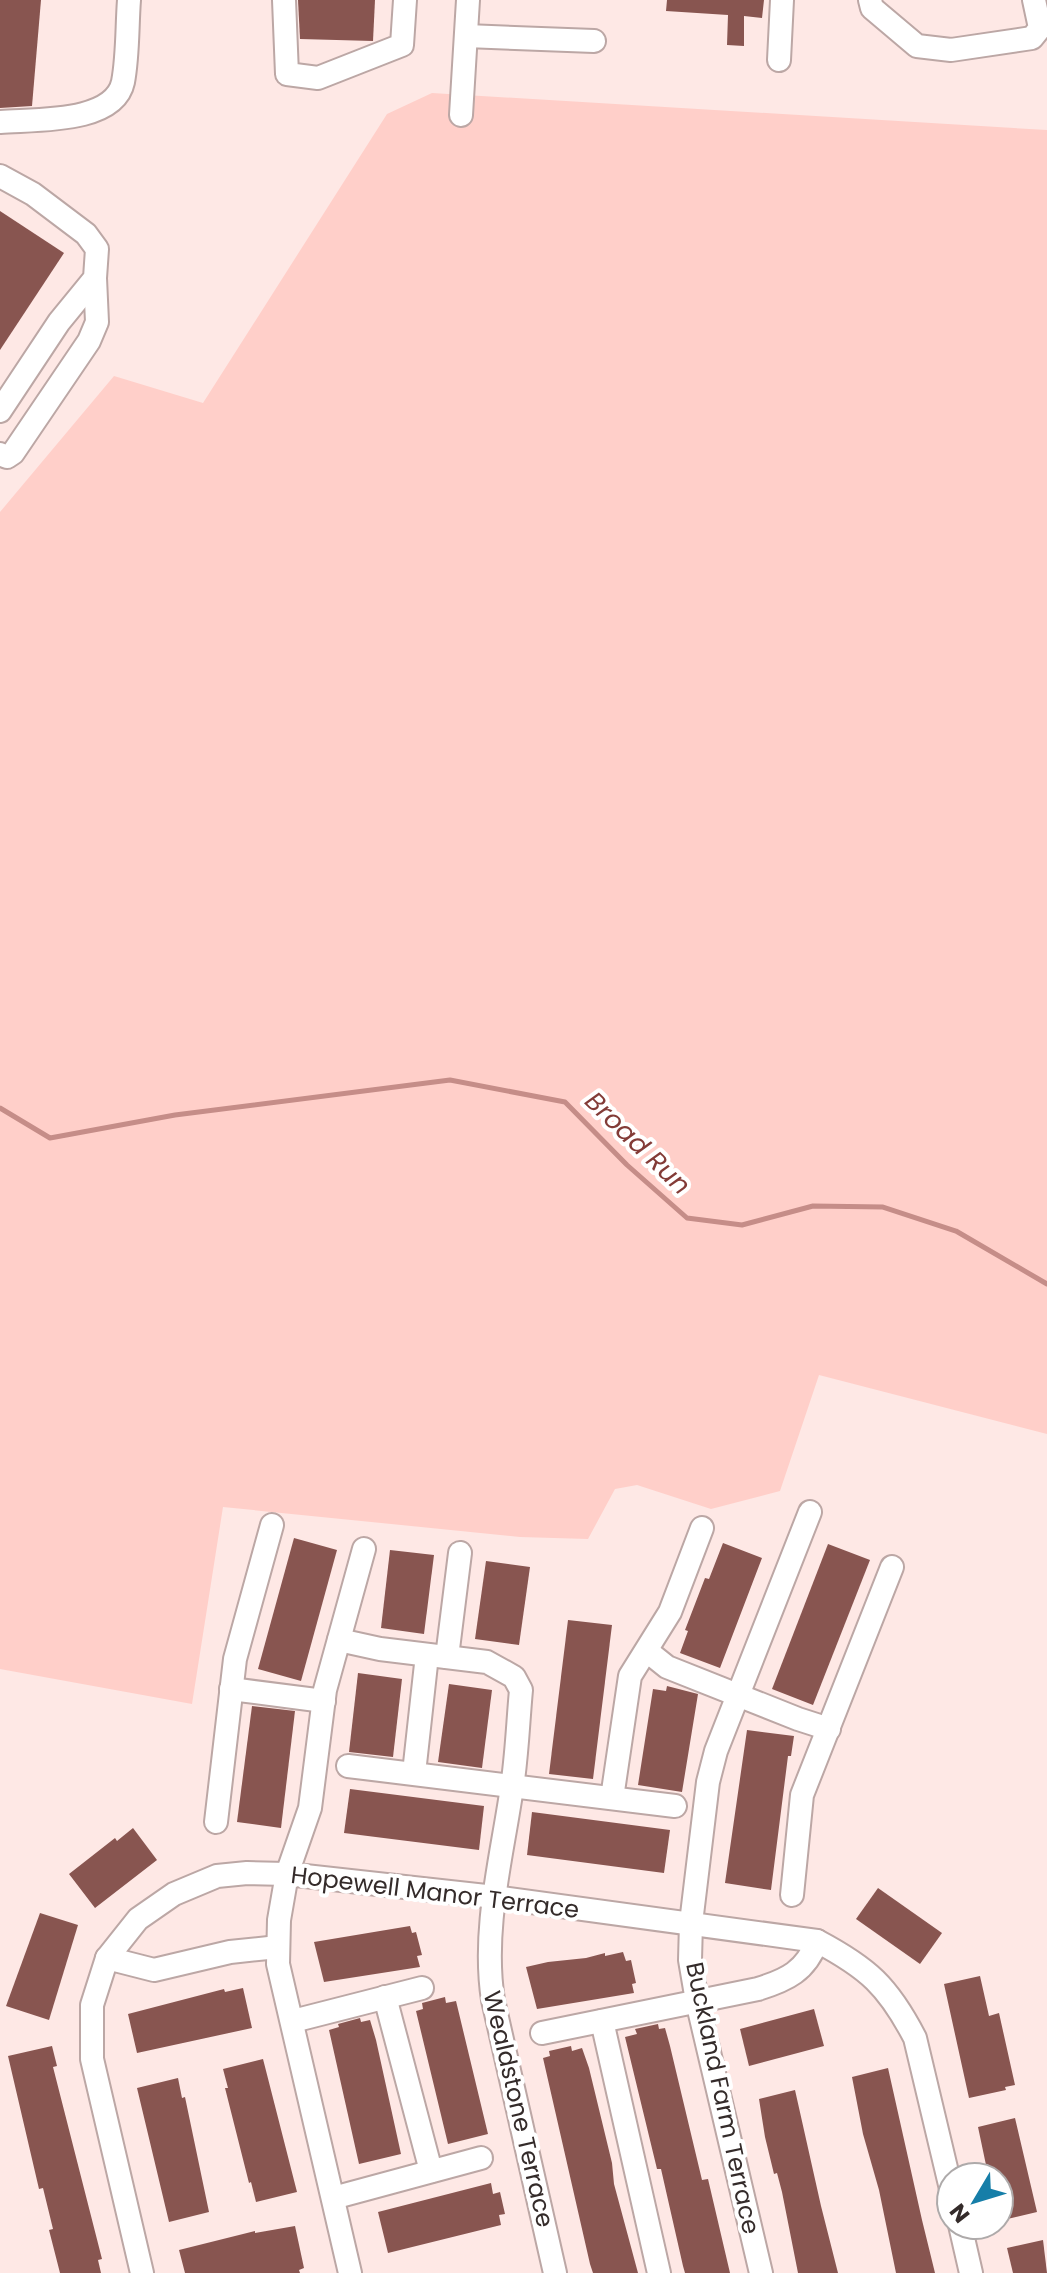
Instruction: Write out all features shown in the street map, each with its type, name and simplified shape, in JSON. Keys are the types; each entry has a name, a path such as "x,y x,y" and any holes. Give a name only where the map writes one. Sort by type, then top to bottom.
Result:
{"street":[{"path":"0,122 76,116 110,104 123,82 129,0"},
{"path":"284,0 287,74 318,78 402,45 405,0"},
{"path":"461,115 468,0"},
{"path":"779,60 782,0"},
{"path":"870,0 872,8 917,46 951,50 1032,38 1040,28 1034,0"},
{"path":"466,36 594,41"},
{"path":"0,176 33,194 86,234 97,249 97,322 89,341 13,453 7,457 0,454"},
{"path":"0,411 59,322 95,278"},
{"name":"Buckland Farm Terrace","path":"761,2273 697,2001 690,1960 691,1923 708,1782 716,1751 810,1512"},
{"path":"216,1822 235,1659 272,1525"},
{"path":"612,1798 630,1676 670,1612 702,1528"},
{"path":"350,2273 278,1964 278,1947 287,1874 310,1808 324,1701 364,1549"},
{"path":"414,1773 460,1553"},
{"path":"792,1895 802,1795 892,1567"},
{"path":"339,1640 437,1656"},
{"path":"647,1651 667,1667 829,1729"},
{"name":"Wealdstone Terrace","path":"437,1656 487,1662 514,1677 521,1690 488,1970 555,2273"},
{"path":"231,1689 324,1701"},
{"path":"348,1766 675,1806"},
{"name":"Hopewell Manor Terrace","path":"142,2273 92,2059 92,2005 107,1958 138,1919 174,1894 217,1876 287,1874 495,1897 817,1941 862,1966 878,1980 904,2016 915,2038 944,2161"},
{"path":"542,2033 784,1981 804,1966 817,1941"},
{"path":"107,1958 154,1970 230,1952 278,1947"},
{"path":"293,2021 422,1988"},
{"path":"385,1997 431,2171"},
{"path":"602,2021 659,2273"},
{"path":"333,2198 481,2158"},
{"path":"964,2241 971,2273"}],"shaded area":[{"path":"432,93 1047,130 1047,1434 819,1375 780,1491 711,1509 637,1485 615,1489 588,1539 520,1537 223,1507 192,1704 0,1669 0,512 114,376 203,403 387,114"}],"building":[{"path":"0,0 41,0 32,106 0,108"},
{"path":"298,0 375,0 373,41 300,39"},
{"path":"667,0 764,0 762,18 744,16 744,46 727,45 728,15 666,11"},
{"path":"0,211 64,253 0,350"},
{"path":"294,1538 337,1550 301,1681 258,1669"},
{"path":"723,1543 762,1558 720,1668 680,1653 688,1631 685,1630 705,1578 709,1579"},
{"path":"828,1544 870,1560 813,1705 772,1689"},
{"path":"390,1550 434,1555 424,1634 381,1628"},
{"path":"486,1561 530,1567 519,1645 475,1639"},
{"path":"568,1620 612,1625 593,1779 549,1774"},
{"path":"358,1673 402,1679 393,1757 349,1752"},
{"path":"449,1684 492,1690 482,1768 438,1762"},
{"path":"667,1686 698,1694 682,1792 638,1785 653,1689 666,1691"},
{"path":"252,1706 295,1711 281,1828 237,1822"},
{"path":"747,1730 794,1736 791,1756 788,1756 771,1890 725,1883"},
{"path":"350,1789 484,1806 479,1850 344,1833"},
{"path":"532,1812 670,1830 664,1873 527,1855"},
{"path":"133,1828 157,1860 95,1908 69,1874"},
{"path":"878,1888 942,1933 920,1964 856,1919"},
{"path":"40,1913 78,1925 49,2020 6,2006"},
{"path":"410,1926 412,1933 416,1932 422,1955 417,1956 420,1967 324,1982 314,1942"},
{"path":"623,1952 626,1961 631,1960 636,1983 632,1984 634,1993 537,2009 526,1967"},
{"path":"980,1976 989,2016 999,2013 1015,2085 969,2098 944,1984"},
{"path":"243,1988 252,2028 137,2053 128,2014 224,1989 225,1992"},
{"path":"445,1997 446,2003 456,2001 488,2134 448,2144 416,2011 423,2009 422,2003"},
{"path":"814,2009 824,2046 749,2066 740,2029"},
{"path":"360,2018 361,2022 370,2020 401,2154 359,2164 329,2030"},
{"path":"658,2024 659,2029 665,2028 702,2180 708,2179 730,2273 685,2273 625,2037 637,2034 635,2029"},
{"path":"52,2046 57,2066 53,2067 102,2259 98,2260 101,2273 60,2273 49,2230 53,2229 43,2188 39,2189 8,2056"},
{"path":"571,2046 572,2051 582,2048 589,2068 612,2163 614,2184 638,2273 593,2273 590,2264 543,2058 550,2056 549,2051"},
{"path":"263,2059 297,2192 256,2202 225,2088 228,2088 223,2069"},
{"path":"888,2068 935,2273 896,2273 879,2190 863,2134 852,2077"},
{"path":"178,2078 182,2098 185,2097 209,2212 169,2222 137,2088"},
{"path":"795,2090 838,2273 798,2273 782,2192 765,2137 759,2099"},
{"path":"1015,2118 1037,2212 1015,2217 1015,2161 985,2161 978,2127"},
{"path":"491,2183 493,2194 500,2192 505,2214 499,2215 501,2225 388,2253 378,2212"},
{"path":"295,2226 304,2268 299,2270 300,2273 185,2273 179,2250 255,2231"},
{"path":"1043,2240 1047,2273 1013,2273 1007,2248"}],"waterway":[{"name":"Broad Run","path":"0,1108 50,1138 175,1115 450,1080 565,1102 627,1165 687,1218 742,1225 813,1206 883,1207 956,1231 1047,1284"}]}
